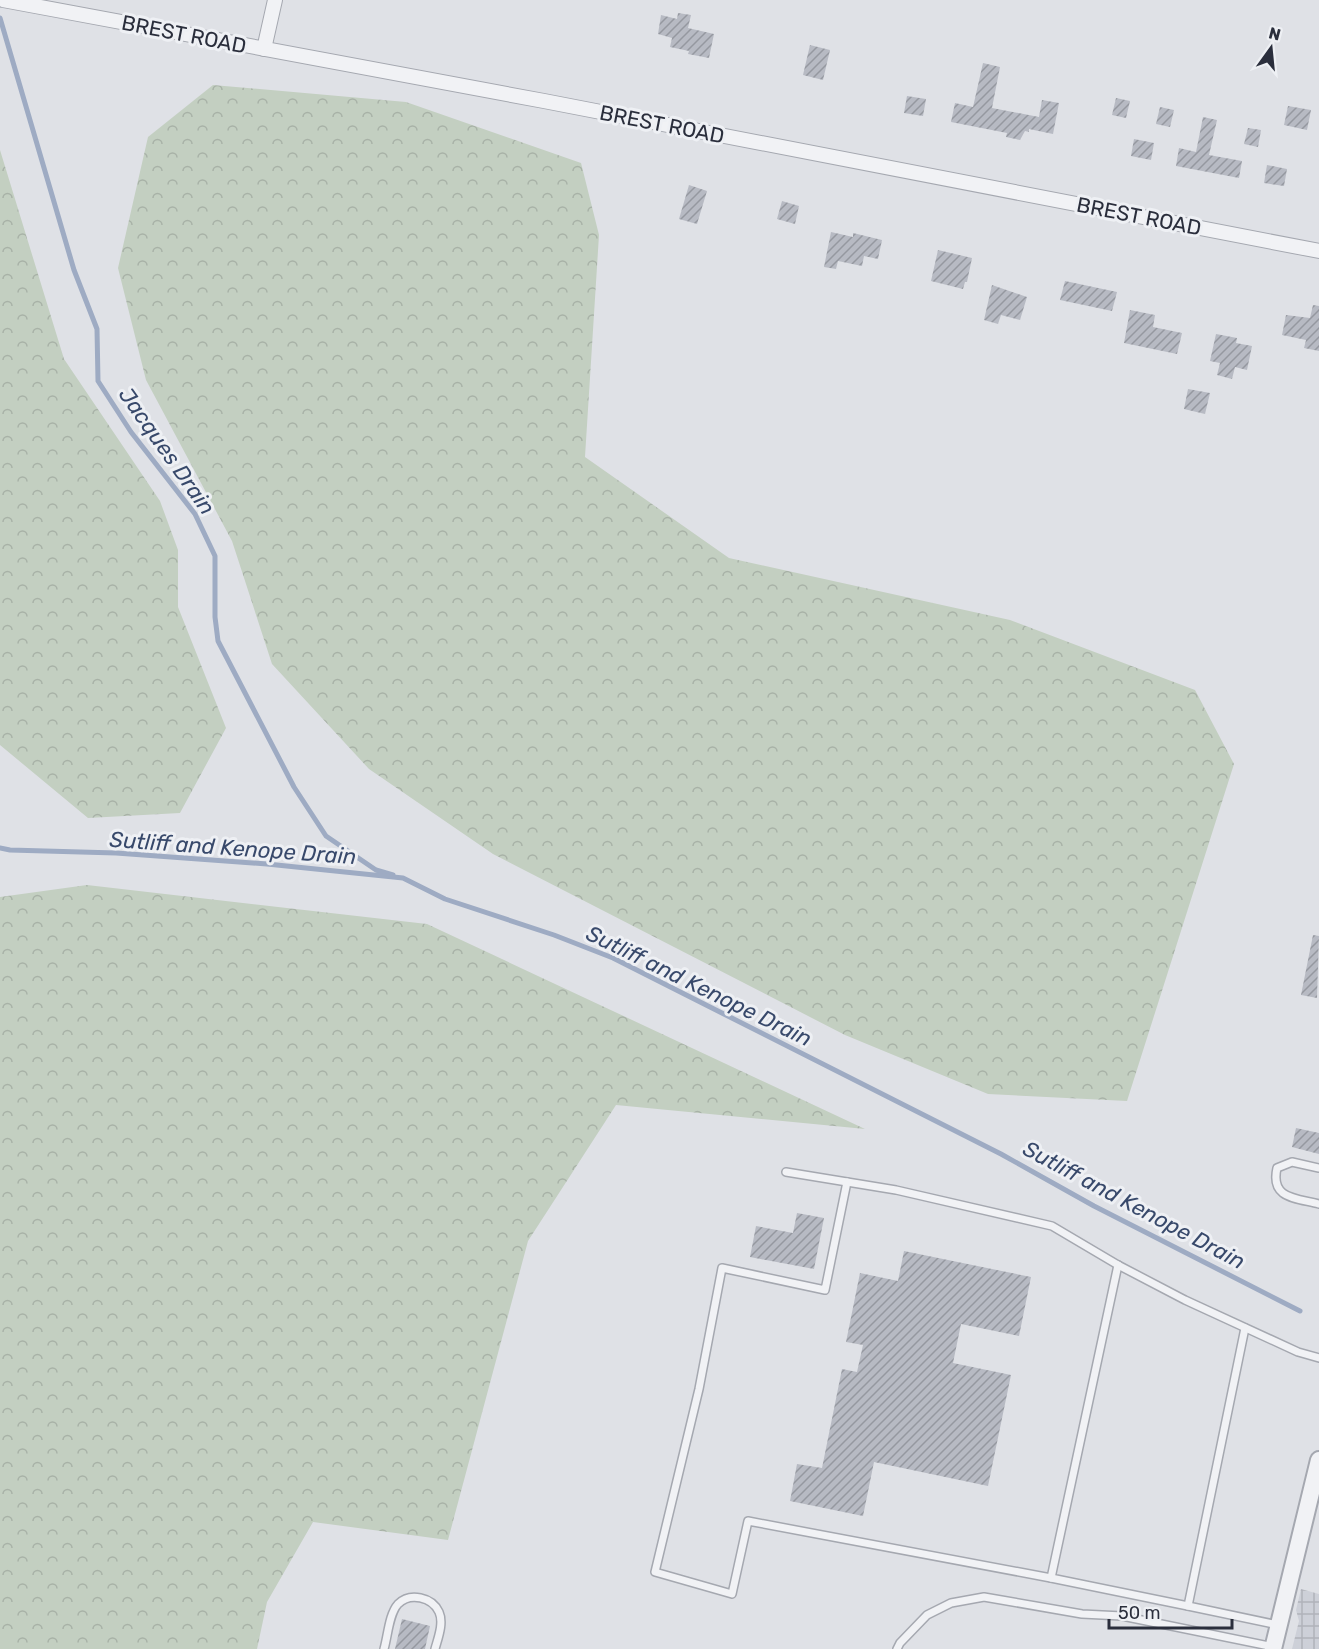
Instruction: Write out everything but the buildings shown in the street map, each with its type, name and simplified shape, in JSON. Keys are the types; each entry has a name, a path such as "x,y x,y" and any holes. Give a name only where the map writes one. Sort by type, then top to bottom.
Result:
{"street":[{"name":"BREST ROAD","path":"3,0 544,101 1319,251"},
{"path":"264,49 275,0"},
{"path":"1274,1648 1319,1460"}],"lane":[{"path":"1319,1168 1292,1162 1277,1168 1275,1179 1279,1190 1285,1196 1319,1204"},
{"path":"786,1172 896,1190 1052,1226 1118,1265 1185,1300 1298,1352 1319,1358"},
{"path":"847,1182 825,1290 722,1268 699,1389 655,1572 732,1594 748,1521 1051,1578 1279,1625"},
{"path":"1051,1578 1118,1265"},
{"path":"1188,1606 1245,1328"},
{"path":"897,1649 927,1615 951,1603 984,1597 1082,1614 1122,1616 1274,1648"},
{"path":"384,1649 393,1611 400,1602 410,1598 427,1600 439,1612 441,1624 435,1649"}],"shaded area":[{"path":"1301,1589 1319,1594 1319,1649 1292,1649 1299,1621 1296,1610"}],"green space":[{"path":"213,85 406,102 581,163 599,235 585,457 729,558 1010,620 1195,690 1234,764 1127,1101 988,1094 845,1035 493,854 369,769 272,664 232,541 146,380 118,268 148,137"},
{"path":"0,150 64,359 160,501 178,550 178,607 226,728 180,813 88,818 0,745"},
{"path":"87,885 427,924 865,1129 616,1105 528,1241 448,1540 313,1522 267,1602 257,1649 0,1649 0,897"}],"waterway":[{"name":"Jacques Drain","path":"0,18 74,270 97,329 98,381 131,432 195,514 215,556 215,617 218,641 294,787 326,836 376,870 393,875"},
{"name":"Sutliff and Kenope Drain","path":"0,848 116,853 267,864 403,878 445,899 554,935 613,958 1001,1154 1094,1206 1300,1311"}]}
